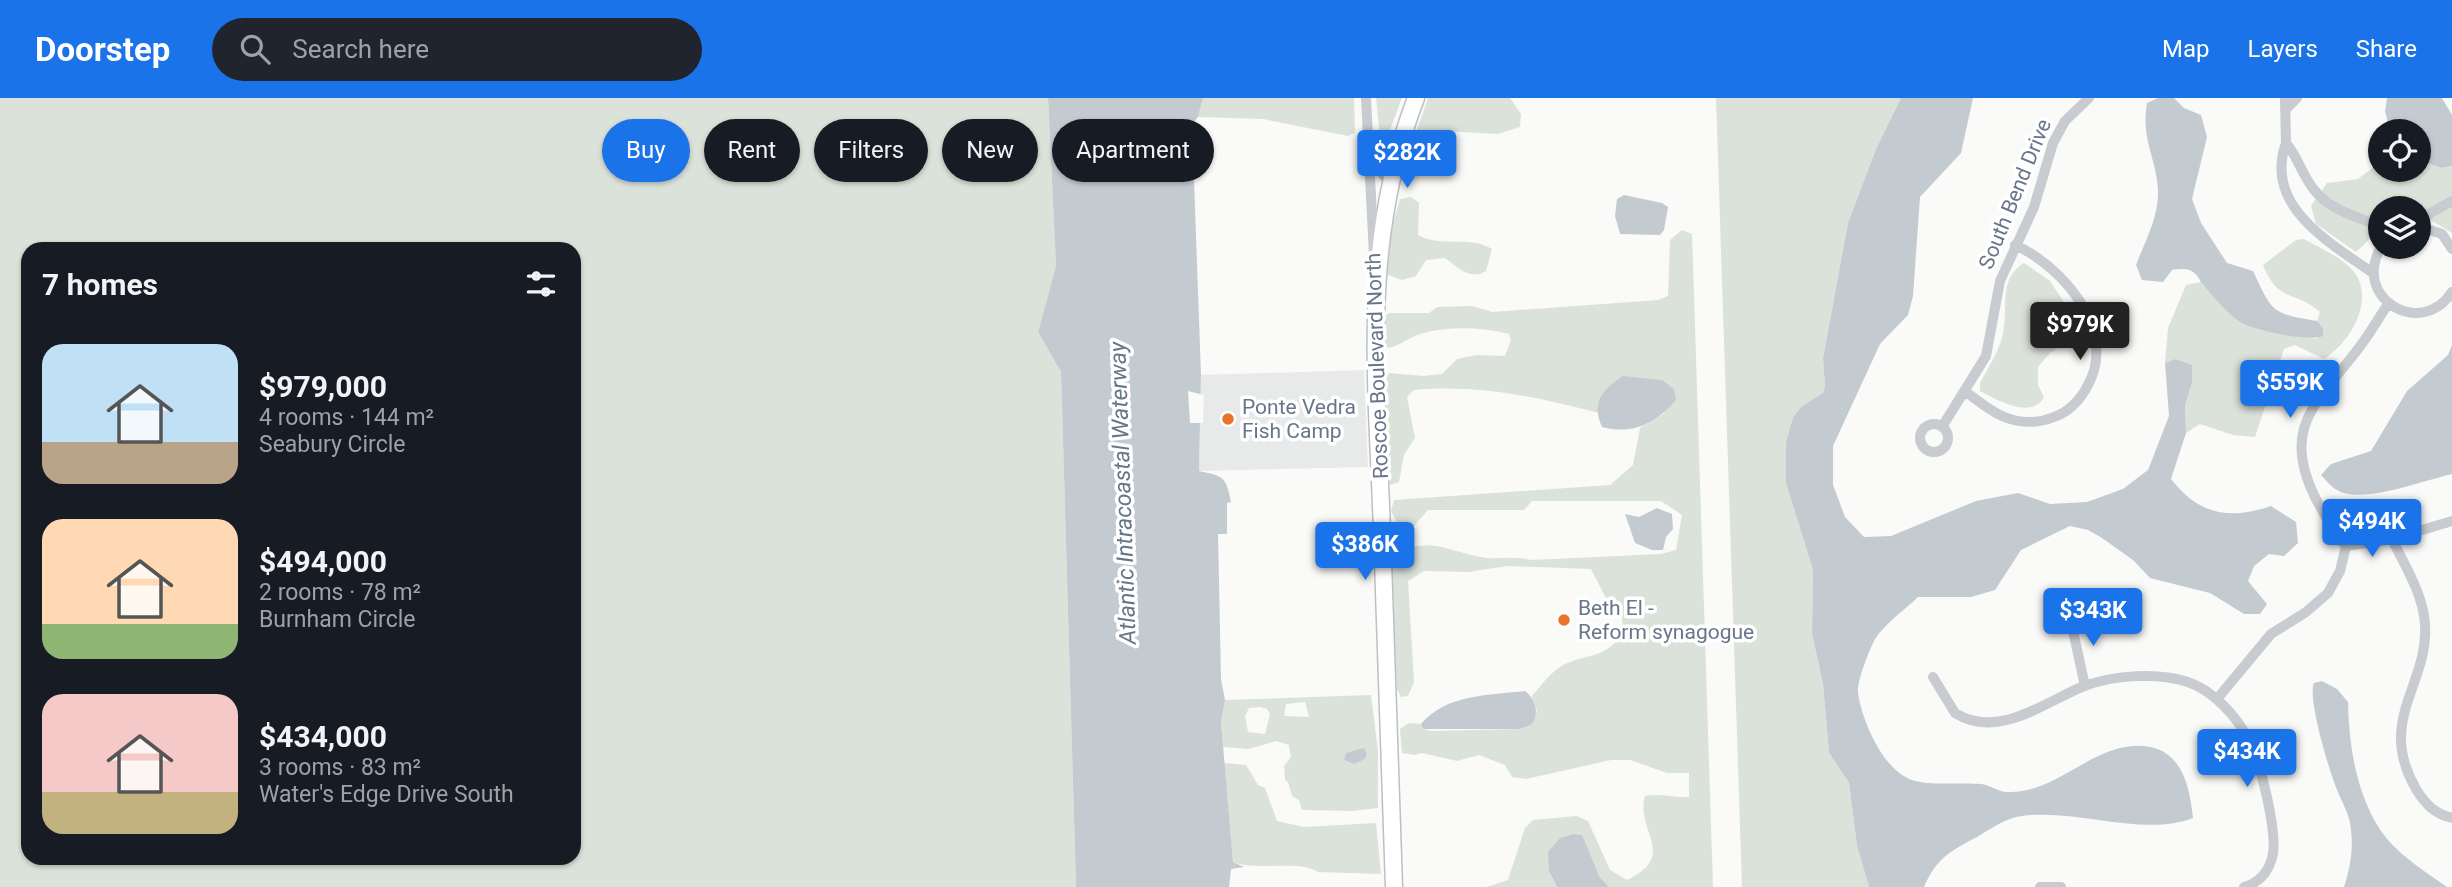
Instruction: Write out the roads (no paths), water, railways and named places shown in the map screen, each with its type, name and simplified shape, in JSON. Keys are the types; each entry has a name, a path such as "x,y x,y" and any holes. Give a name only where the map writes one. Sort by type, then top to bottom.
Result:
{"street":[{"name":"Roscoe Boulevard North","path":"1366,98 1376,276 1374,330 1394,887"},
{"path":"1376,276 1390,184 1416,98"},
{"name":"South Bend Drive","path":"1942,427 1986,356 2000,281 2034,208 2058,132 2073,111 2089,98"},
{"path":"2297,98 2285,104 2286,143 2281,157 2281,174 2297,215 2374,274"},
{"path":"2286,143 2296,154 2309,184 2321,197 2351,217 2368,222"},
{"path":"1367,148 1376,168 1390,184"},
{"path":"2431,213 2452,201"},
{"path":"2431,230 2442,234 2452,249"},
{"path":"1966,392 2002,416 2038,422 2060,415 2079,400 2094,371 2094,337 2077,298 2041,259 2015,244"},
{"path":"2378,259 2374,274 2378,290 2388,304 2407,312 2424,311 2443,302 2452,292"},
{"path":"2346,546 2332,529 2310,487 2303,465 2302,437 2318,396 2358,349 2388,304"},
{"path":"2346,546 2392,539 2452,521"},
{"path":"2392,539 2419,597 2425,625 2422,651 2401,721 2404,761 2411,779 2427,805 2438,814 2452,818"},
{"path":"2217,699 2271,634 2306,612 2328,593 2340,571 2346,546"},
{"path":"2070,617 2085,686"},
{"path":"1933,677 1955,713 1983,722 2035,711 2085,686 2103,681 2165,676 2192,683 2217,699 2250,741 2274,841 2268,869 2256,882 2244,887"},
{"path":"2040,887 2061,887"}],"water":[{"path":"1048,98 1203,98 1196,119 1052,119 1052,182"},
{"path":"1901,98 1973,98 1961,153 1920,197 1913,296 1908,315 1880,344 1833,446 1833,485 1845,517 1864,537 1891,536 1976,501 2018,493 2050,504 2087,502 2123,489 2148,470 2169,416 2165,363 2175,359 2192,365 2192,383 2185,406 2186,433 2171,479 2193,500 2216,511 2242,513 2271,506 2296,522 2298,543 2284,556 2269,554 2254,566 2248,581 2267,604 2260,614 2244,614 2210,593 2150,578 2133,560 2102,538 2088,530 2070,526 2021,550 1995,590 1971,597 1918,597 1887,624 1873,643 1858,688 1860,704 1869,730 1883,755 1902,775 1927,783 1981,784 2006,792 2025,791 2043,785 2113,750 2131,746 2150,747 2161,751 2177,764 2187,784 2193,818 2151,825 2060,815 2016,817 1952,852 1934,869 1924,887 1869,887 1857,846 1849,783 1829,753 1823,684 1812,634 1813,570 1786,483 1786,442 1793,417 1802,406 1823,393 1823,358 1848,223 1876,149"},
{"path":"2158,98 2174,98 2184,108 2201,115 2207,137 2192,199 2201,223 2227,263 2253,271 2270,304 2282,313 2317,321 2323,328 2323,336 2296,337 2246,325 2227,312 2189,270 2172,270 2163,282 2142,280 2136,265 2154,219 2158,200 2155,167 2147,138 2147,103"},
{"path":"2387,98 2442,98 2452,115 2452,166 2442,168 2431,164 2431,119 2387,119"},
{"name":"Atlantic Intracoastal Waterway","path":"1052,182 1194,182 1201,375 1199,471 1222,479 1231,502 1227,503 1227,534 1218,534 1221,679 1225,700 1221,722 1233,862 1244,867 1231,869 1229,887 1076,887 1061,372 1038,332 1056,266"},
{"path":"1624,195 1662,203 1668,207 1664,230 1660,235 1620,234 1615,216 1617,199"},
{"path":"2452,345 2452,474 2410,486 2361,495 2348,494 2333,487 2321,475 2331,464 2371,451 2407,391 2448,355"},
{"path":"1623,376 1662,380 1674,389 1676,400 1643,426 1624,430 1602,427 1598,410 1601,397"},
{"path":"1657,508 1672,514 1673,529 1666,537 1663,550 1652,550 1635,543 1625,514 1639,517"},
{"path":"2322,681 2337,689 2348,702 2350,737 2357,774 2377,825 2402,853 2447,887 2344,887 2352,840 2348,814 2329,766 2316,718 2314,683"},
{"path":"1525,691 1534,702 1536,712 1531,725 1520,729 1423,729 1421,724 1431,714 1456,701"},
{"path":"1364,748 1367,754 1365,759 1354,764 1344,760 1346,753"},
{"path":"1573,834 1582,835 1599,876 1609,887 1557,887 1549,871 1548,852 1560,838"}],"place":[{"name":"Ponte Vedra Fish Camp","path":"1228,419"},
{"name":"Beth El - Reform synagogue","path":"1564,620"}]}
